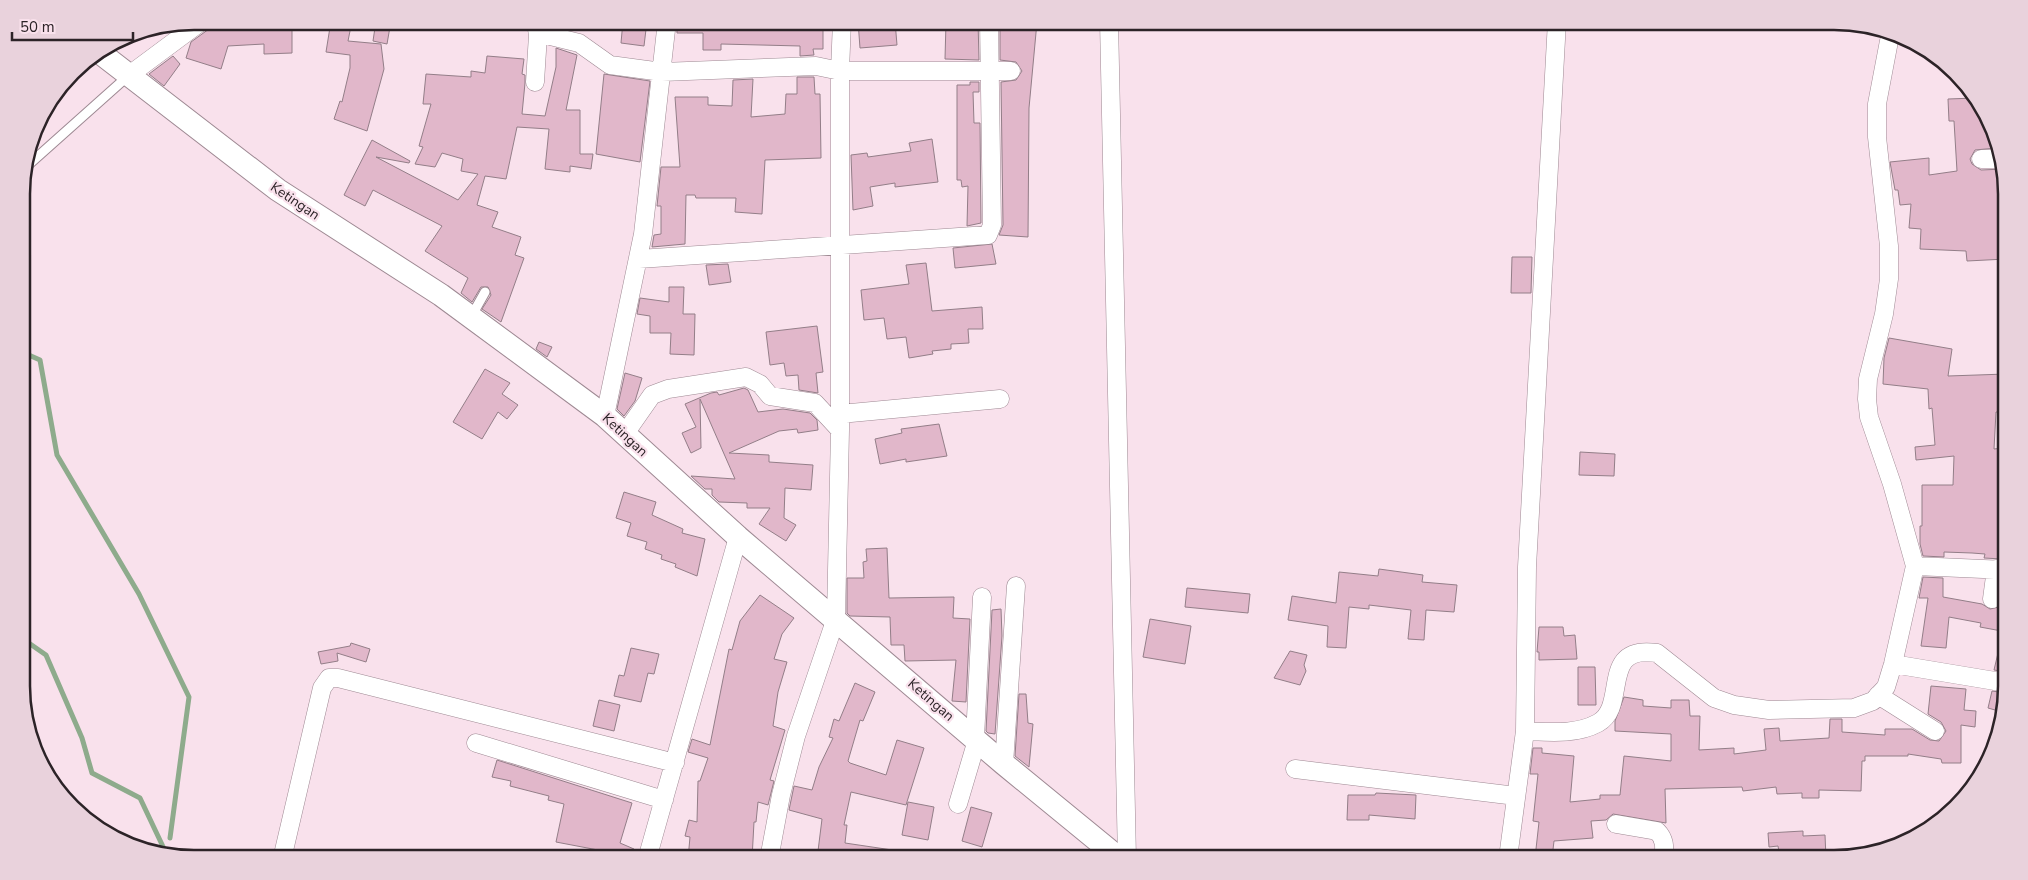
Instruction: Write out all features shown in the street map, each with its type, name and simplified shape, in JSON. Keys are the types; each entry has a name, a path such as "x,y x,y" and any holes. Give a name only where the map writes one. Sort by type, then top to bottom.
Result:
{"street":[{"path":"128,76 190,30"},
{"path":"535,82 536,30"},
{"path":"544,30 579,43 610,65 662,72 816,66 840,71 1011,71"},
{"path":"605,416 638,259 666,30"},
{"path":"771,850 781,795 796,736 836,618 840,422 839,245 842,30"},
{"path":"638,259 988,235 992,225 989,30"},
{"path":"1109,30 1127,850"},
{"path":"1509,850 1525,731 1527,567 1557,30"},
{"path":"1525,731 1566,732 1599,722 1607,715 1618,672 1626,659 1637,653 1657,653 1714,698 1734,705 1769,710 1854,708 1873,701 1886,687 1915,566 1892,484 1869,417 1866,399 1889,279 1889,246 1877,137 1876,104 1890,40"},
{"name":"Ketingan","path":"105,57 278,190 441,295 605,416 624,436 738,537 836,618 1105,850"},
{"path":"1981,160 1994,159"},
{"path":"624,436 652,395 668,389 746,377 760,384 770,396 815,403 840,422 1000,399"},
{"path":"650,850 738,537"},
{"path":"1915,566 1998,570"},
{"path":"1992,598 1998,579"},
{"path":"1004,764 1016,586"},
{"path":"958,804 976,739 982,596"},
{"path":"1893,664 1998,682"},
{"path":"284,850 322,688 329,678 338,678 675,763"},
{"path":"1878,695 1935,731"},
{"path":"476,743 664,800"},
{"path":"1296,770 1516,796"},
{"path":"1616,824 1657,831 1665,846 1664,850"}],"lane":[{"path":"34,160 128,76"},
{"path":"471,317 485,292"}],"building":[{"path":"208,30 292,30 292,53 264,54 264,44 228,46 221,69 186,58 191,42"},
{"path":"330,30 350,30 348,41 381,44 384,69 367,131 334,119 340,101 342,102 350,68 350,55 326,52"},
{"path":"375,30 389,30 387,44 373,41"},
{"path":"622,30 646,30 644,46 621,43"},
{"path":"677,30 823,30 823,49 813,49 814,55 800,56 800,46 721,44 721,50 703,50 703,33 677,33"},
{"path":"859,30 896,30 897,45 860,48"},
{"path":"946,30 978,30 979,60 945,59"},
{"path":"1000,30 1036,30 1029,108 1028,237 999,235 1003,225 1001,82 1016,80 1022,71 1016,62 1000,60"},
{"path":"556,48 577,55 566,110 580,110 580,154 593,154 591,169 570,166 570,172 545,169 549,129 517,127 506,179 485,176 477,205 498,212 492,227 521,237 515,255 524,258 501,322 482,309 491,295 488,287 481,287 472,302 461,293 468,278 425,251 442,226 373,190 365,206 344,195 372,140 410,161 409,163 376,157 458,200 478,174 461,171 463,159 442,153 435,167 415,164 423,147 419,146 431,104 423,104 426,74 471,77 471,71 485,73 487,56 524,59 522,74 525,75 525,83 522,114 545,116 556,67"},
{"path":"173,56 180,64 164,86 149,74"},
{"path":"604,74 650,81 640,162 596,154"},
{"path":"797,77 814,77 815,94 820,94 821,158 765,160 762,214 735,212 736,198 696,198 695,195 686,195 685,244 652,247 654,235 661,234 661,206 657,206 661,167 680,167 675,97 708,97 708,105 732,106 733,80 753,79 751,117 785,114 786,94 797,94"},
{"path":"970,82 979,82 979,92 973,92 974,123 980,123 981,223 967,226 968,186 962,187 961,180 957,180 957,85 970,85"},
{"path":"1967,98 1986,131 1991,148 1975,150 1970,159 1972,164 1981,170 1996,169 1998,259 1967,261 1966,251 1920,249 1921,229 1909,228 1911,204 1900,205 1898,190 1895,190 1890,162 1929,158 1929,175 1957,171 1954,121 1949,121 1948,99"},
{"path":"932,139 938,182 895,187 895,183 870,187 873,206 853,210 851,155 867,153 868,157 911,151 909,143"},
{"path":"992,244 996,264 955,268 953,248"},
{"path":"1512,257 1532,257 1531,293 1511,293"},
{"path":"926,263 932,311 982,307 983,329 968,329 969,343 951,344 951,349 932,351 933,354 909,358 906,337 887,339 884,318 864,320 861,290 909,284 906,265"},
{"path":"728,264 731,282 709,285 706,265"},
{"path":"669,287 684,287 683,314 695,314 694,355 670,354 671,333 650,333 650,316 637,314 640,298 669,302"},
{"path":"817,326 823,372 816,373 818,393 799,390 798,375 786,376 784,363 770,365 766,332"},
{"path":"1889,338 1952,349 1948,376 1998,374 1998,412 1996,412 1994,449 1998,449 1998,559 1984,558 1985,554 1972,553 1944,552 1944,557 1923,556 1920,544 1922,485 1953,485 1954,456 1916,460 1915,447 1935,445 1932,408 1929,409 1928,389 1883,384 1884,358"},
{"path":"539,342 552,347 547,357 536,349"},
{"path":"485,369 510,383 502,394 518,405 507,419 498,412 482,439 453,422"},
{"path":"625,373 642,378 635,401 624,416 617,409"},
{"path":"744,388 748,390 758,412 783,409 810,413 817,420 818,430 798,433 797,429 779,431 729,453 769,455 769,462 813,465 811,490 785,488 784,518 796,525 786,541 759,524 770,508 747,508 747,503 719,502 712,495 712,489 705,489 691,476 735,479 700,399 701,448 691,453 682,433 696,427 685,404 711,393 717,392 719,395"},
{"path":"939,424 947,456 906,462 906,459 880,464 875,439 902,433 901,429"},
{"path":"1580,452 1615,454 1614,476 1579,475"},
{"path":"624,492 656,502 652,515 683,529 682,533 705,539 697,576 675,567 676,564 661,559 662,555 645,549 647,542 627,536 631,523 616,518"},
{"path":"887,548 889,598 954,597 953,618 970,619 966,702 952,701 956,660 905,661 904,645 891,645 890,617 850,616 847,613 847,578 864,578 863,562 867,561 866,549"},
{"path":"1379,569 1423,575 1422,582 1457,585 1454,612 1426,610 1424,640 1408,639 1411,610 1369,605 1369,609 1349,607 1346,648 1327,647 1328,626 1288,620 1292,596 1336,603 1339,572 1378,576"},
{"path":"1923,577 1943,578 1943,597 1982,604 1990,609 1998,607 1998,630 1980,627 1981,623 1949,617 1946,648 1921,646 1928,598 1919,598"},
{"path":"1187,588 1250,594 1248,613 1185,607"},
{"path":"760,595 794,618 782,634 774,659 787,662 778,692 773,726 785,730 770,780 774,781 768,805 758,802 756,822 754,822 752,850 689,850 690,837 685,836 689,820 697,822 698,781 700,781 708,758 688,752 692,739 710,745 729,649 732,650 740,621"},
{"path":"1001,609 1002,636 995,734 986,731 992,610"},
{"path":"1150,619 1191,626 1185,664 1143,657"},
{"path":"1539,627 1563,627 1564,636 1575,635 1577,659 1539,660 1539,652 1537,652"},
{"path":"351,643 370,649 366,662 337,653 338,661 321,664 318,652 350,646"},
{"path":"631,648 659,654 654,674 648,673 641,702 614,696 619,675 624,676"},
{"path":"1290,651 1307,655 1304,665 1306,671 1300,685 1274,678"},
{"path":"1998,653 1998,671 1994,670"},
{"path":"1578,667 1595,667 1596,705 1578,705"},
{"path":"855,683 875,692 863,721 860,720 848,761 850,763 886,775 897,740 924,748 906,805 851,792 844,825 847,825 845,843 892,850 818,850 822,819 789,810 794,786 812,790 819,767 833,738 829,737 834,719 839,721"},
{"path":"1931,686 1966,689 1964,710 1976,711 1975,727 1961,725 1961,763 1942,763 1941,759 1908,754 1908,756 1865,756 1865,761 1862,761 1861,791 1819,790 1819,798 1802,798 1802,793 1777,794 1776,787 1743,791 1742,787 1665,789 1666,823 1613,814 1606,820 1591,821 1593,838 1554,841 1553,850 1536,850 1539,822 1533,821 1538,774 1530,774 1533,748 1542,748 1542,753 1574,756 1570,802 1600,799 1600,795 1620,795 1624,756 1671,761 1671,734 1615,731 1615,721 1624,697 1643,700 1643,706 1671,708 1671,700 1689,700 1690,716 1700,716 1699,750 1734,748 1734,754 1766,750 1764,729 1779,728 1780,741 1829,738 1830,719 1842,719 1842,732 1885,735 1885,729 1912,729 1930,740 1939,741 1946,731 1941,722 1928,714"},
{"path":"1992,691 1998,692 1996,710 1988,708"},
{"path":"1019,694 1026,694 1028,723 1033,724 1029,767 1015,756"},
{"path":"599,700 620,705 614,731 593,726"},
{"path":"497,760 632,803 620,843 634,850 598,850 556,842 564,804 548,800 549,796 510,786 511,781 492,777"},
{"path":"1376,793 1416,795 1415,819 1369,815 1369,820 1347,820 1348,795 1375,795"},
{"path":"908,802 934,807 928,840 902,835"},
{"path":"971,807 992,813 982,847 962,841"},
{"path":"1803,831 1803,836 1825,835 1826,850 1779,850 1778,846 1769,847 1768,833"}],"waterway":[{"path":"30,356 40,360 57,455 139,594 189,697 170,838"},
{"path":"30,644 46,655 82,738 92,773 140,798 163,847"}]}
